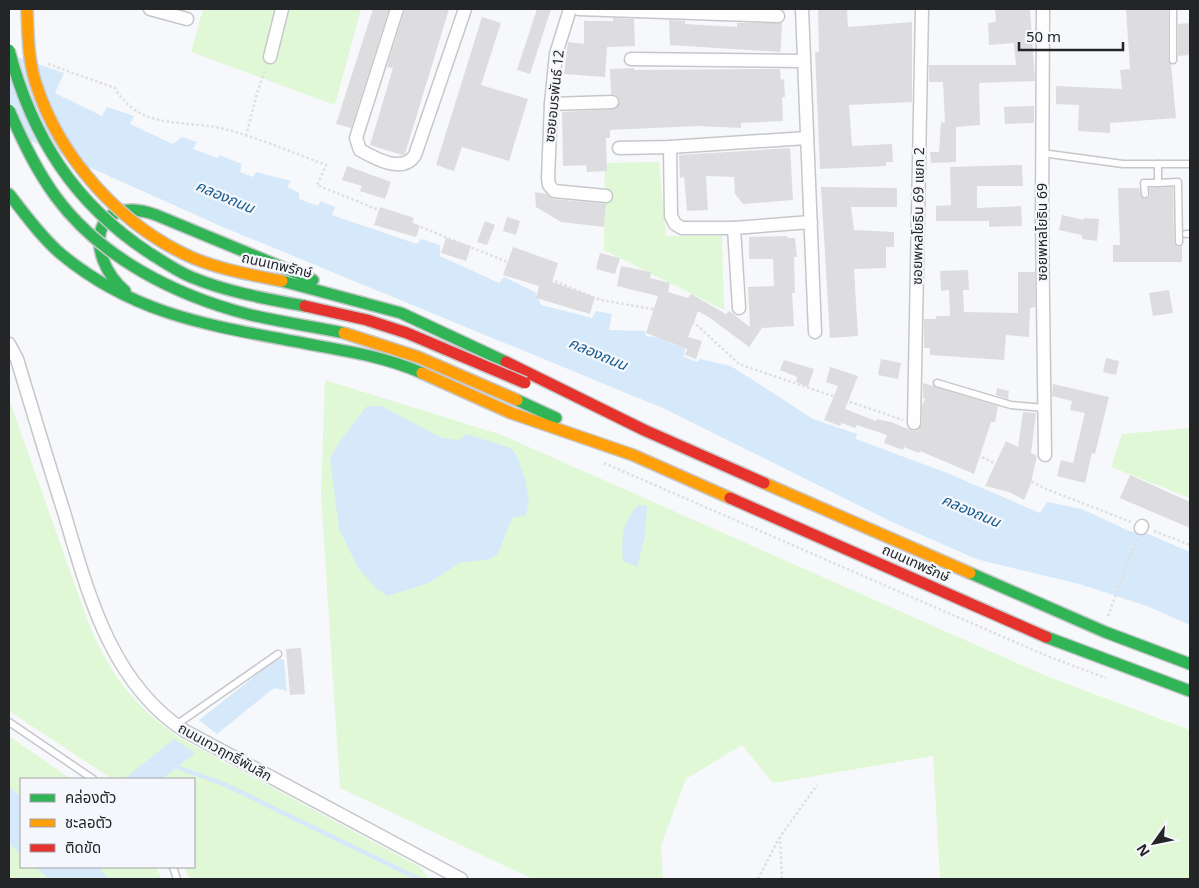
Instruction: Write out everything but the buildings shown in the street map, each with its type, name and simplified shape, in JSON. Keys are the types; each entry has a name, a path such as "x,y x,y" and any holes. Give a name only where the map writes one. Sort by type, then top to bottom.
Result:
{"main road":[{"name":"ถนนเทพรักษ์","path":"27,9 26,35 35,84 61,139 88,177 122,211 154,237 191,257 222,268 359,300 401,314 442,331 644,430"},
{"name":"ถนนเทพรักษ์","path":"9,50 24,102 41,138 68,179 102,218 134,245 193,278 251,296 367,320 410,335 644,430 1105,632 1190,664"},
{"name":"ถนนเทพรักษ์","path":"9,110 25,147 47,184 77,222 123,261 184,294 244,313 354,335 387,346 517,400 633,455 1044,636 1190,690"},
{"name":"ถนนเทพรักษ์","path":"9,194 32,223 60,253 99,282 145,306 201,323 368,355 415,370 511,414 633,455"},
{"path":"145,306 119,286 107,273 99,256 99,233 103,224 112,214 124,209 139,210 165,220 359,300"}],"street":[{"path":"153,9 187,19"},
{"path":"270,57 282,9"},
{"path":"397,9 356,138 360,150 384,162 403,165 410,162 415,155 465,9"},
{"name":"ซอยอมรพันธ์ 12","path":"570,9 556,54 551,104 549,185 554,191 606,196"},
{"path":"579,9 778,16"},
{"path":"802,9 816,332"},
{"name":"ซอยพหลโยธิน 69 แยก 2","path":"914,423 922,9"},
{"name":"ซอยพหลโยธิน 69","path":"1043,9 1042,153 1045,455"},
{"path":"631,59 804,61"},
{"path":"551,104 612,102"},
{"path":"618,148 670,147 807,138"},
{"path":"670,147 671,216 674,224 682,228 734,228 811,222"},
{"path":"734,228 739,308"},
{"name":"ถนนเทวฤทธิ์พันลึก","path":"9,344 17,359 93,608 118,659 154,707 180,728 461,879"}],"lane":[{"path":"1172,9 1173,60"},
{"path":"1042,153 1122,164 1190,164"},
{"path":"1158,164 1158,183"},
{"path":"1145,194 1144,183 1178,182 1179,242"},
{"path":"937,383 1011,405 1045,408"},
{"path":"180,728 278,654"},
{"path":"9,722 92,778"}],"path":[{"path":"246,136 257,93 270,57"},
{"path":"44,62 115,88 119,96 139,115 179,124 226,129 326,165 317,186 601,300 686,314 739,364 914,423 1046,489 1190,545"},
{"path":"598,460 1047,656 1110,679"},
{"path":"1106,621 1141,527"},
{"path":"758,879 780,837 817,785"},
{"path":"780,837 782,879"}],"green space":[{"path":"203,9 361,9 335,105 191,52"},
{"path":"659,162 666,236 722,236 724,310 604,250 605,163"},
{"path":"325,380 502,435 1046,676 1190,730 1190,879 940,879 933,756 773,783 742,745 686,779 661,845 663,879 533,879 340,788 321,496"},
{"path":"9,399 87,619 113,671 134,699 178,737 420,867 429,879 190,879 184,868 195,868 195,778 110,778 9,711"},
{"path":"1190,428 1190,498 1111,467 1122,434"},
{"path":"9,736 70,778 20,778 20,868 156,868 162,879 9,879"}],"water":[{"name":"คลองถนน","path":"9,54 64,73 55,93 102,116 107,107 134,116 130,124 173,144 182,137 197,142 193,149 218,158 219,155 242,164 240,172 253,177 256,172 291,181 287,187 299,193 299,199 318,206 321,201 335,207 332,215 417,244 421,239 440,245 440,256 499,283 504,277 535,292 541,305 592,318 596,311 612,314 609,330 645,331 646,336 661,338 669,336 667,342 685,348 684,357 698,362 700,359 731,366 813,419 857,434 856,439 947,473 1040,513 1047,502 1082,509 1129,531 1148,534 1190,552 1190,625 1147,606 1079,584 976,559 890,521 665,409 218,225 9,131"},
{"path":"367,406 381,406 442,438 459,440 466,434 511,448 517,456 525,479 529,500 526,515 512,518 498,554 487,560 461,562 429,583 387,596 374,586 358,568 339,529 330,458 338,444"},
{"path":"638,505 647,506 645,536 637,567 623,561 622,546 626,524"},
{"path":"278,658 284,660 287,691 274,688 217,734 199,720"},
{"path":"174,739 195,753 163,778 125,778"},
{"path":"9,786 20,796 20,853 9,844"},
{"path":"36,868 100,868 108,879 49,879"}],"waterway":[{"path":"177,767 226,785 419,879"}],"traffic: fast":[{"path":"9,50 30,112 60,166 78,190 124,234 151,254 191,277 233,291 305,306"},
{"path":"9,110 30,155 56,197 74,219 117,256 167,285 220,306 259,317 344,333"},
{"path":"9,194 40,233 61,254 90,275 119,292 148,305 178,316 209,324 352,352 408,367 422,373"},
{"path":"125,291 112,276 103,261 100,245 101,231 107,219 118,212 134,210 156,215 313,280"},
{"path":"282,281 401,313 506,362"},
{"path":"517,400 556,418"},
{"path":"970,573 1105,632 1190,664"},
{"path":"1046,637 1190,691"}],"traffic: slow":[{"path":"27,9 31,66 36,84 47,112 61,138 97,188 118,209 167,245 193,258 226,269 282,281"},
{"path":"344,333 418,357 517,400"},
{"path":"422,373 511,413 633,455 730,498"},
{"path":"764,483 970,573"}],"traffic: jam":[{"path":"305,306 367,320 407,333 525,383"},
{"path":"506,362 644,430 764,483"},
{"path":"730,498 1046,637"}]}
